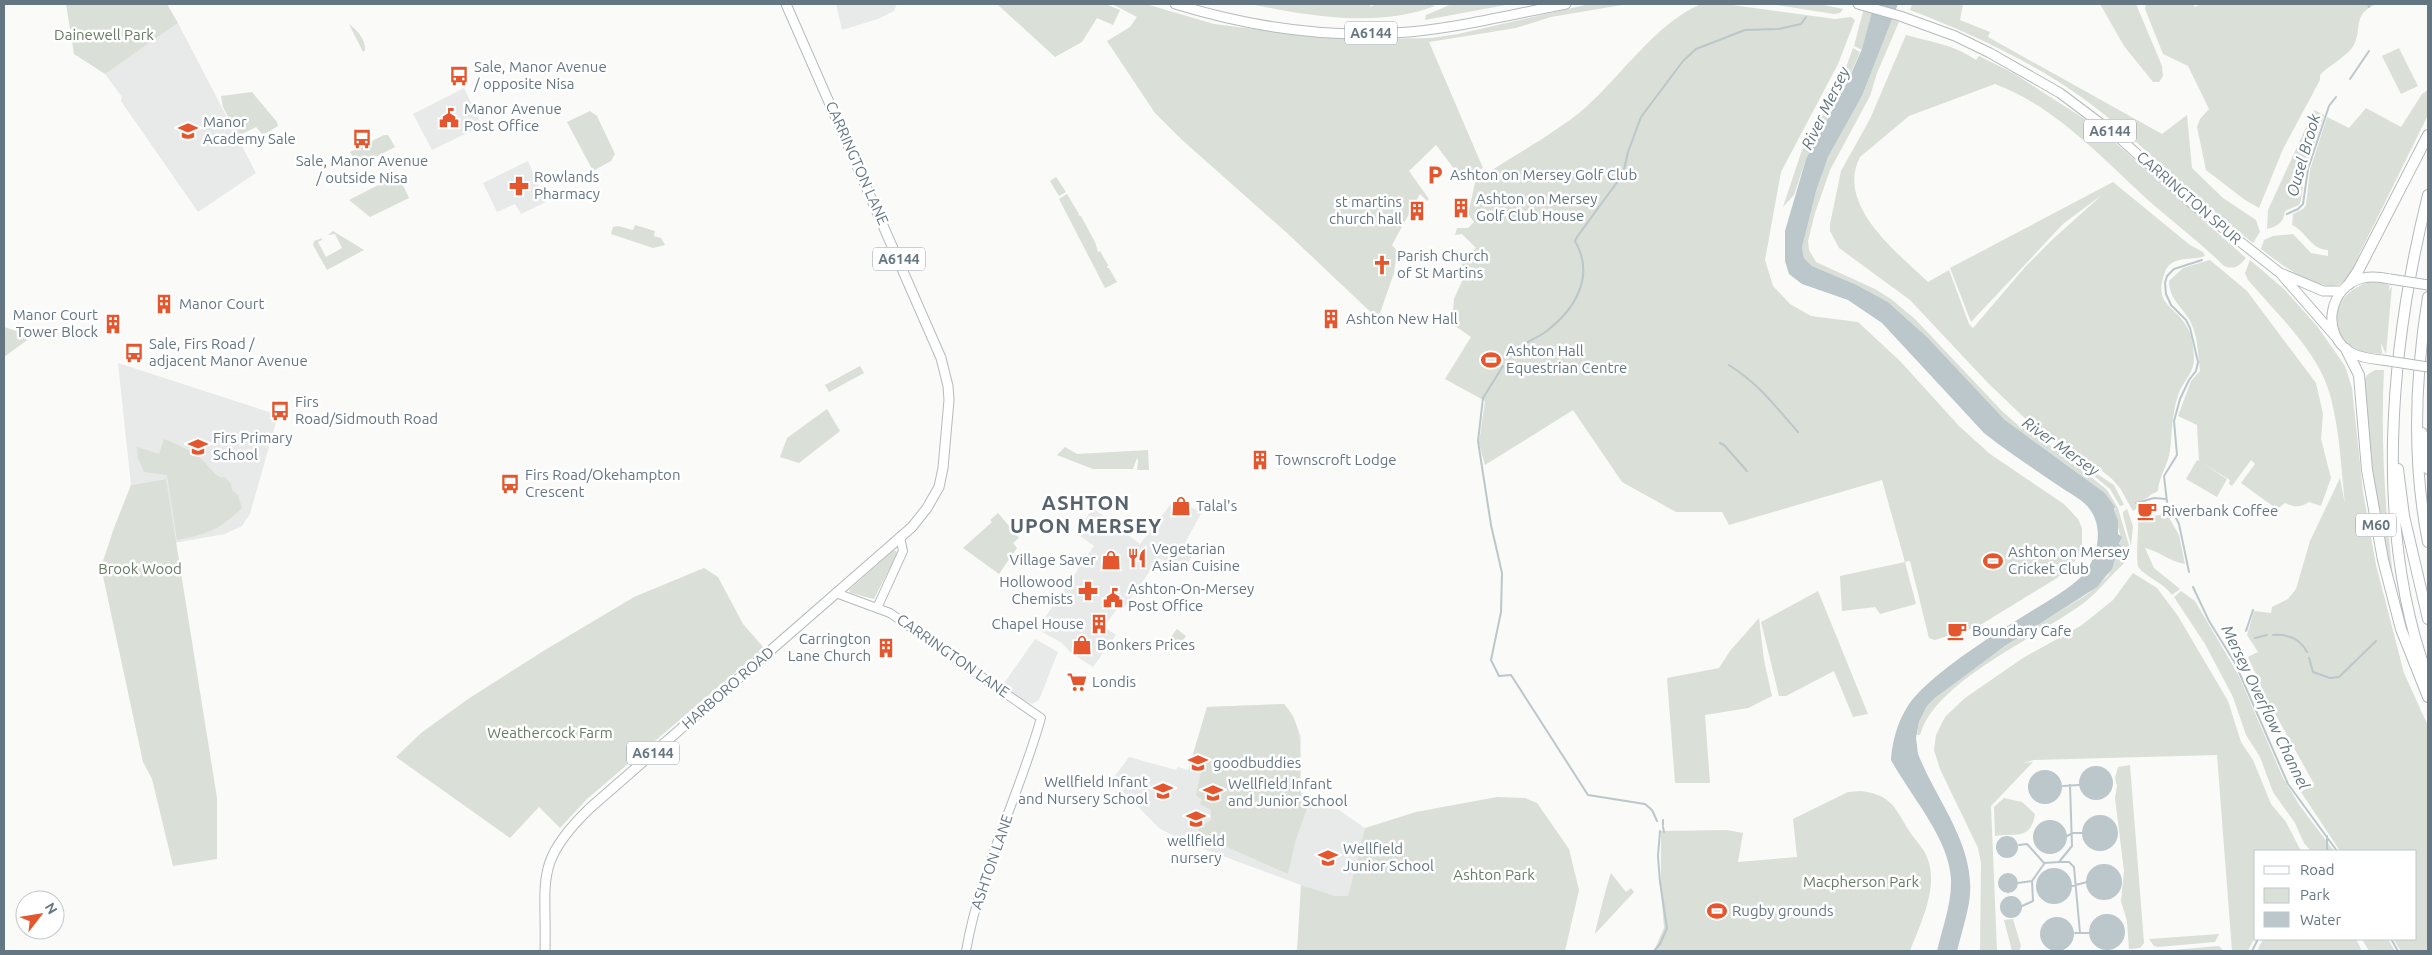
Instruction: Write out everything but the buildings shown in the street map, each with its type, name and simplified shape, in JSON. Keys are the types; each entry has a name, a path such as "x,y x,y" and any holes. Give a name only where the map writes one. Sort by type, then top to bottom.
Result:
{"highway":[{"path":"2350,284 2428,134"},
{"name":"M60","path":"2428,195 2407,297 2396,411 2393,489 2400,558 2409,613 2428,678"},
{"path":"2428,297 2417,405 2418,466 2422,513 2428,542"},
{"name":"M60","path":"2346,349 2359,376 2367,470 2382,560 2401,630 2428,697"},
{"path":"2417,405 2428,469"},
{"name":"M60","path":"2396,411 2397,459 2404,516 2428,620"}],"main road":[{"name":"CARRINGTON LANE","path":"786,4 890,238 946,372 949,409 939,488 917,522"},
{"name":"A6144","path":"1175,4 1234,21 1313,31 1359,34 1407,32 1451,26 1566,4"},
{"name":"CARRINGTON SPUR","path":"1858,4 1918,22 1990,53 2060,93 2116,135 2196,207 2280,273 2335,336"},
{"name":"CARRINGTON SPUR","path":"2280,273 2323,291 2341,291"},
{"path":"2335,336 2331,317 2333,306 2341,291 2350,284 2363,278 2428,284"},
{"name":"A6144","path":"2335,336 2346,349 2359,356 2428,368"},
{"name":"HARBORO ROAD","path":"545,951 544,903 546,872 555,849 564,834 590,808 917,522"},
{"path":"877,608 903,550 900,538"},
{"name":"CARRINGTON LANE","path":"836,594 877,608 901,620 1041,718"},
{"name":"ASHTON LANE","path":"966,951 979,897 1023,777 1041,718"}],"shaded area":[{"path":"836,4 897,4 894,11 878,19 842,30"},
{"name":"Manor Academy Sale","path":"178,23 256,173 198,212 121,101 122,97 105,74"},
{"path":"464,88 482,126 432,150 413,114"},
{"path":"528,161 546,202 521,214 515,204 497,212 483,183"},
{"name":"Firs Primary School","path":"118,363 278,415 250,514 242,526 225,534 174,543 166,479 131,485"},
{"path":"1174,500 1202,512 1186,541 1196,548 1184,571 1159,558 1124,608 1119,606 1104,627 1116,635 1093,667 1071,653 1062,643 1037,629 1094,546 1076,533 1093,508 1140,544"},
{"path":"1035,639 1058,652 1039,700 1032,704 1000,689"},
{"name":"Wellfield Infant and Junior School","path":"1284,704 1293,715 1301,737 1299,772 1302,801 1339,810 1365,828 1348,896 1336,896 1301,885 1193,845 1160,829 1112,780 1129,757 1176,770 1178,767 1188,770 1207,707"}],"green space":[{"name":"Dainewell Park","path":"66,4 167,4 178,23 105,74 74,54"},
{"path":"997,4 1105,4 1120,10 1113,25 1097,18 1082,42 1055,57"},
{"path":"1112,4 1146,4 1214,24 1285,33 1369,39 1431,38 1458,34 1590,4 1628,4 1551,17 1516,28 1429,42 1483,168 1461,178 1436,145 1409,171 1429,199 1427,201 1420,194 1392,245 1397,251 1394,273 1378,319 1155,113 1107,41 1130,27 1137,17"},
{"path":"1250,4 1371,4 1370,7 1376,4 1430,4 1435,6 1413,13 1390,17 1343,18"},
{"path":"1452,4 1511,4 1425,20 1426,15"},
{"name":"Ashton on Mersey Golf Club","path":"1701,4 1732,5 1835,19 1851,17 1855,20 1838,64 1781,172 1765,260 1773,286 1790,304 1811,316 1858,322 1900,361 1959,426 1990,454 2064,504 2078,519 2082,528 2082,547 2079,557 2057,578 1977,627 1935,640 1929,638 1910,561 1905,562 1882,480 1729,525 1722,512 1676,512 1622,482 1573,410 1485,465 1479,443 1485,401 1445,379 1471,337 1452,324 1454,299 1462,281 1461,265 1476,248 1462,234 1455,235 1457,228 1468,228 1474,222 1468,214 1475,183 1573,118 1599,95 1654,37 1684,13"},
{"path":"1770,4 1819,4 1843,9 1840,13 1834,14"},
{"path":"1865,4 1874,4 1862,50 1854,46"},
{"path":"1912,4 1963,4 1960,20 1990,32 1988,37 2162,134 2187,115 2192,168 2223,198 2256,220 2260,232 2253,243 2201,200 2118,126 2071,90 2046,74 1992,45 1910,10"},
{"path":"2100,4 2136,4 2162,66 2163,76 2159,82 2153,82 2124,46"},
{"path":"2146,4 2193,4 2195,7 2201,4 2377,4 2369,8 2360,18 2357,36 2352,48 2320,75 2320,80 2283,149 2259,208 2245,200 2206,170 2197,127 2200,119 2209,109 2188,66 2163,54 2145,9"},
{"path":"1892,19 1899,22 1877,73 1870,96 1830,170 1815,213 1808,241 1809,250 1816,262 1875,289 1891,299 1915,319 2002,411 2019,426 2062,453 2107,490 2118,508 2130,549 2129,559 2085,602 1992,661 1967,678 1946,696 1929,715 1920,735 1917,735 1919,722 1927,706 1944,689 2020,636 2089,593 2108,576 2115,561 2121,539 2114,510 2116,509 2105,493 2005,420 1927,337 1888,302 1857,285 1812,266 1804,258 1802,247 1808,214 1822,173 1828,157 1862,96"},
{"path":"349,24 358,32 362,39 365,46 363,52"},
{"path":"1906,35 1951,47 1976,60 1979,56 2013,73 2083,118 2119,146 2246,258 2237,266 2231,268 2224,266 2077,135 2038,106 1995,84 1909,116 1860,157 1855,175 1856,193 1873,227 1928,282 1949,270 1969,324 1973,328 2026,266 2103,194 2063,224 1971,322 1950,268 2113,182 2190,245 2203,252 2205,256 2172,263 2165,272 2162,283 2161,292 2163,298 2189,330 2193,345 2194,362 2176,402 2170,451 2158,491 2135,503 2148,500 2133,511 2120,488 2111,478 2092,463 2036,429 1988,383 1910,300 1839,248 1830,231 1841,171 1870,119"},
{"path":"1853,48 1860,52 1847,82 1806,159 1794,195 1783,207 1802,150 1842,78"},
{"path":"2399,48 2418,86 2401,94 2382,56"},
{"path":"2428,90 2428,115 2358,257 2352,274 2342,283 2329,286 2315,283 2300,276 2261,249 2264,240 2273,236 2293,234 2311,253 2328,256 2328,250 2317,247 2292,225 2293,214 2303,209 2306,205 2310,170 2327,117 2349,128 2366,108 2401,127 2422,94"},
{"path":"252,92 277,122 278,126 263,135 256,127 240,135 237,134 223,107 221,96"},
{"path":"2314,110 2324,115 2305,171 2301,200 2299,205 2285,211 2279,223 2267,229 2268,210"},
{"path":"590,111 597,116 615,154 611,161 593,171 567,122"},
{"path":"384,135 388,135 395,147 358,166 350,152"},
{"path":"398,175 409,198 370,217 349,200"},
{"path":"1056,177 1066,192 1059,196 1050,181"},
{"path":"1067,194 1095,242 1098,252 1100,251 1108,265 1107,268 1109,268 1117,282 1105,288 1059,199"},
{"path":"635,225 655,231 654,236 661,238 665,245 653,248 611,234 613,227 618,226 633,230"},
{"path":"333,231 364,250 327,270 313,245 314,241 322,238 318,242 326,257 342,248 335,234 328,235"},
{"path":"2210,260 2247,291 2316,383 2323,414 2321,439 2331,478 2321,506 2309,502 2297,506 2285,503 2277,509 2241,483 2255,464 2251,460 2232,486 2229,484 2230,480 2199,461 2197,425 2178,416 2191,381 2200,371 2197,342 2189,319 2174,299 2169,281 2183,268"},
{"path":"2250,260 2284,289 2317,326 2345,366 2352,388 2363,492 2376,565 2404,673 2428,726 2428,951 2401,951 2394,940 2417,940 2417,850 2339,850 2301,792 2314,784 2267,699 2248,657 2258,652 2247,635 2254,611 2271,613 2272,607 2288,599 2296,589 2310,541 2340,478 2345,504 2336,422 2333,405 2323,376 2308,351 2289,326 2248,280 2245,273"},
{"path":"2370,282 2386,283 2390,286 2388,292 2392,286 2386,354 2381,343 2382,354 2358,350 2345,340 2338,331 2337,311 2342,301 2358,286"},
{"path":"4,327 26,334 30,338 4,357"},
{"path":"860,366 864,373 829,392 825,385"},
{"path":"2375,370 2384,370 2385,482 2395,594 2369,462 2364,381 2367,375"},
{"path":"827,409 840,431 799,463 780,457 787,438"},
{"path":"164,439 192,452 203,460 218,476 221,478 225,477 231,484 232,490 238,495 242,508 220,526 212,530 197,536 177,540 167,475 144,472 138,458 137,447 159,454"},
{"path":"1065,447 1077,454 1148,450 1149,470 1137,470 1137,458 1133,469 1093,469 1057,455"},
{"path":"2068,455 2114,485 2124,505 2120,506 2110,489"},
{"path":"2197,460 2227,479 2217,497 2186,479"},
{"name":"Brook Wood","path":"166,479 217,798 217,859 173,866 152,779 143,762 101,567 131,485"},
{"path":"2127,509 2133,526 2131,546 2123,515 2123,512"},
{"path":"998,513 1019,538 1013,543 1017,548 999,574 963,548 992,522 990,520"},
{"path":"2167,514 2179,535 2185,564 2145,548 2154,568 2180,589 2172,595 2139,568 2137,560 2138,518"},
{"path":"894,550 897,552 895,558 874,599 851,593 849,590"},
{"path":"1905,562 1916,604 1880,614 1875,607 1842,611 1840,576"},
{"name":"Weathercock Farm","path":"704,568 718,577 743,624 764,648 587,799 560,828 539,807 510,838 396,757 421,733 468,699 545,650 634,597"},
{"path":"2133,573 2157,588 2178,616 2228,701 2241,742 2253,760 2271,804 2286,822 2300,850 2254,850 2254,939 2248,951 2232,951 2217,755 2034,760 2023,763 2033,762 1991,806 1997,951 1980,951 1981,863 1978,848 1940,769 1934,750 1936,735 1945,717 1965,698 2023,658 2082,625 2113,600"},
{"path":"1818,591 1868,714 1853,717 1834,671 1786,696 1779,696 1761,622"},
{"path":"2181,591 2195,601 2238,674 2283,778 2300,806 2333,850 2310,850 2304,843 2295,823 2273,792 2260,757 2246,735 2233,697 2205,644 2174,597"},
{"path":"1759,618 1764,660 1772,696 1748,708 1705,715 1710,783 1675,783 1667,678 1719,668 1730,651"},
{"path":"1177,629 1186,636 1177,648 1168,641"},
{"path":"1284,704 1297,726 1302,801 1309,803 1295,842 1288,874 1198,834 1199,828 1211,820 1211,810 1200,804 1202,800 1196,795 1204,757 1193,755 1207,707"},
{"path":"2130,765 2144,943 2140,948 2129,949 2127,921 2121,901 2124,871 2115,798 2117,786 2115,778 2118,767"},
{"name":"Macpherson Park","path":"1861,791 1878,795 1889,801 1924,851 1929,863 1931,876 1928,902 1910,951 1654,951 1664,928 1661,890 1661,831 1727,830 1743,833 1738,862 1797,857 1793,819 1848,792"},
{"name":"Ashton Park","path":"1497,797 1525,798 1537,803 1569,849 1579,890 1565,951 1297,951 1301,885 1336,896 1348,896 1365,828 1416,812"},
{"path":"2004,798 2022,802 2035,814 2033,823 2026,832 2015,835 1995,836 1994,807"},
{"path":"1611,873 1626,892 1631,888 1634,892 1595,934 1605,892"},
{"path":"2013,919 2021,946 2019,951 2012,951 2004,920"},
{"path":"2219,934 2215,942 2158,947 2154,946 2149,939"},
{"path":"2262,940 2356,940 2362,951 2257,951"},
{"path":"2363,940 2389,940 2395,951 2369,951"},
{"path":"2219,946 2224,951 2160,951"}],"water":[{"path":"1874,4 1898,4 1862,96 1828,157 1816,191 1802,247 1804,258 1812,266 1857,285 1888,302 1927,337 2005,420 2105,493 2115,507 2118,534 2122,537 2119,544 2123,548 2121,551 2118,551 2112,569 2097,587 2005,646 1936,697 1927,706 1919,722 1916,738 1918,754 1954,826 1968,863 1969,903 1957,951 1937,951 1950,897 1951,879 1949,864 1936,833 1891,760 1896,731 1909,704 1934,678 1974,648 2058,595 2083,575 2095,553 2098,535 2095,519 2088,507 1984,433 1882,323 1848,300 1802,284 1789,274 1785,261 1785,231 1806,159 1847,83 1862,49"},
{"path":"2096,766 2103,767 2108,771 2112,776 2112,790 2108,795 2103,799 2096,800 2089,799 2084,795 2080,790 2079,783 2080,776 2084,771 2089,767"},
{"path":"2045,770 2052,771 2057,775 2061,780 2061,794 2057,799 2052,803 2045,804 2038,803 2033,799 2029,794 2028,787 2029,780 2033,775 2038,771"},
{"path":"2100,815 2112,821 2118,833 2112,845 2100,851 2088,845 2082,833 2088,821"},
{"path":"2050,820 2057,821 2062,825 2066,830 2066,844 2062,849 2057,853 2050,854 2043,853 2038,849 2034,844 2033,837 2034,830 2038,825 2043,821"},
{"path":"2003,836 2011,836 2018,843 2018,851 2011,858 2003,858 1996,851 1996,843"},
{"path":"2104,864 2116,870 2122,882 2116,894 2104,900 2092,894 2086,882 2092,870"},
{"path":"2054,868 2067,873 2072,886 2067,899 2054,904 2041,899 2036,886 2041,873"},
{"path":"2008,873 2015,876 2018,883 2015,890 2008,893 2001,890 1998,883 2001,876"},
{"path":"2011,896 2019,899 2022,907 2019,915 2011,918 2003,915 2000,907 2003,899"},
{"path":"2107,914 2114,915 2120,919 2124,925 2124,939 2120,945 2114,949 2107,950 2100,949 2094,945 2090,939 2089,932 2090,925 2094,919 2100,915"},
{"path":"2057,917 2064,918 2069,922 2073,927 2073,941 2069,946 2064,950 2057,951 2050,950 2045,946 2041,941 2040,934 2041,927 2045,922 2050,918"}],"waterway":[{"path":"1519,349 1555,324 1573,304 1579,292 1583,267 1581,254 1575,241 1623,174 1628,152 1641,117 1683,61 1696,49 1745,30 1779,29 1801,24 1806,17"},
{"name":"Ousel Brook","path":"2350,79 2369,51"},
{"name":"Ousel Brook","path":"2287,214 2298,209 2303,204 2308,169 2329,106 2336,97"},
{"name":"Ousel Brook","path":"2167,502 2164,476 2177,455 2174,421 2180,399 2189,380 2196,371 2198,362 2190,328 2186,320 2171,305 2166,294 2165,283 2167,276 2174,269 2202,260"},
{"path":"1729,365 1758,388 1798,432"},
{"path":"1503,366 1483,398 1478,441 1491,525 1502,573 1501,612 1491,660 1499,676 1511,675 1588,795 1645,804 1652,810 1657,821"},
{"path":"1720,443 1747,471"},
{"path":"2136,503 2154,498 2166,499"},
{"path":"2174,514 2179,524 2189,572"},
{"name":"Mersey Overflow Channel","path":"2193,587 2209,621 2235,663 2288,784 2336,850"},
{"path":"2246,631 2253,610"},
{"path":"2255,638 2267,635"},
{"path":"2273,635 2284,635 2293,638 2301,643 2307,652"},
{"path":"2309,658 2313,672 2330,678 2339,677 2376,641"},
{"path":"2019,845 2027,844 2044,863 2059,862 2072,846 2070,785"},
{"path":"2063,786 2079,785"},
{"path":"1663,820 1663,825"},
{"path":"1663,827 1664,832"},
{"path":"1654,951 1660,944 1667,928 1658,856 1660,831"},
{"path":"2067,836 2073,833 2082,833"},
{"name":"Mersey Overflow Channel","path":"2327,836 2327,850"},
{"path":"2059,862 2069,862 2074,867 2080,933"},
{"path":"2018,883 2032,881 2044,864"},
{"path":"2022,906 2033,901 2032,881"},
{"path":"2072,886 2087,882"},
{"path":"2075,933 2089,933"},
{"path":"2252,951 2258,940"},
{"name":"Mersey Overflow Channel","path":"2392,940 2398,951"}],"place":[{"name":"Sale, Manor Avenue / opposite Nisa","path":"459,76"},
{"name":"Manor Avenue Post Office","path":"449,118"},
{"name":"Manor Academy Sale","path":"188,131"},
{"name":"Sale, Manor Avenue / outside Nisa","path":"362,139"},
{"name":"Ashton on Mersey Golf Club","path":"1435,175"},
{"name":"Rowlands Pharmacy","path":"519,186"},
{"name":"Ashton on Mersey Golf Club House","path":"1461,208"},
{"name":"st martins church hall","path":"1417,211"},
{"name":"Parish Church of St Martins","path":"1382,265"},
{"name":"Manor Court","path":"164,304"},
{"name":"Ashton New Hall","path":"1331,319"},
{"name":"Manor Court Tower Block","path":"113,324"},
{"name":"Sale, Firs Road / adjacent Manor Avenue","path":"134,353"},
{"name":"Ashton Hall Equestrian Centre","path":"1491,360"},
{"name":"Firs Road/Sidmouth Road","path":"280,411"},
{"name":"Firs Primary School","path":"198,447"},
{"name":"Townscroft Lodge","path":"1260,460"},
{"name":"Firs Road/Okehampton Crescent","path":"510,484"},
{"name":"Talal's","path":"1181,506"},
{"name":"Riverbank Coffee","path":"2147,511"},
{"name":"Vegetarian Asian Cuisine","path":"1137,558"},
{"name":"Village Saver","path":"1111,560"},
{"name":"Ashton on Mersey Cricket Club","path":"1993,561"},
{"name":"Hollowood Chemists","path":"1088,591"},
{"name":"Ashton-On-Mersey Post Office","path":"1113,598"},
{"name":"Chapel House","path":"1099,624"},
{"name":"Boundary Cafe","path":"1957,631"},
{"name":"Bonkers Prices","path":"1082,645"},
{"name":"Carrington Lane Church","path":"886,648"},
{"name":"Londis","path":"1077,682"},
{"name":"goodbuddies","path":"1198,763"},
{"name":"Wellfield Infant and Nursery School","path":"1163,791"},
{"name":"Wellfield Infant and Junior School","path":"1213,793"},
{"name":"wellfield nursery","path":"1196,819"},
{"name":"Wellfield Junior School","path":"1328,858"},
{"name":"Rugby grounds","path":"1717,911"}],"district":[{"name":"ASHTON UPON MERSEY","path":"1086,514"}],"water label":[{"name":"River Mersey","path":"1825,108"},
{"name":"River Mersey","path":"2061,446"}]}
